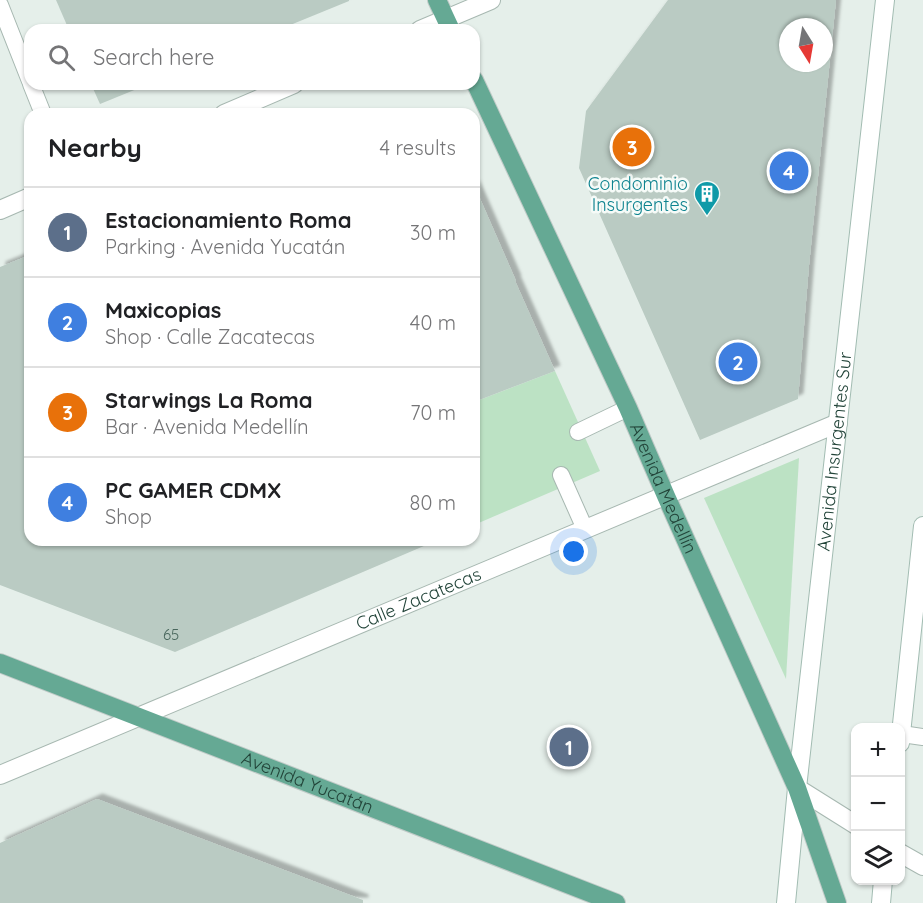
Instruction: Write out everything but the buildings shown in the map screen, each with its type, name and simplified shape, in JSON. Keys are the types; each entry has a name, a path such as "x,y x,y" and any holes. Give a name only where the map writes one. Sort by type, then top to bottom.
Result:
{"main road":[{"path":"437,0 448,24"},
{"name":"Avenida Medellín","path":"479,90 628,408 797,788 837,903"},
{"name":"Avenida Yucatán","path":"0,663 616,903"}],"street":[{"path":"448,24 491,0"},
{"name":"Avenida Insurgentes Sur","path":"786,903 885,0"},
{"path":"238,108 280,90"},
{"path":"0,210 24,200"},
{"name":"Calle Zacatecas","path":"0,775 838,423"},
{"path":"903,723 923,526"},
{"path":"797,788 851,822"},
{"path":"905,856 923,866"},
{"path":"881,903 883,885"}],"lane":[{"path":"0,4 24,64"},
{"path":"34,90 41,108"},
{"path":"578,432 628,408"},
{"path":"561,475 585,529"},
{"path":"905,739 923,737"}],"green space":[{"path":"555,371 600,471 480,522 480,400"},
{"path":"799,458 786,679 704,498"}],"place":[{"name":"Starwings La Roma","path":"632,147"},
{"name":"PC GAMER CDMX","path":"789,171"},
{"name":"Condominio Insurgentes","path":"707,217"},
{"name":"Maxicopias","path":"738,362"},
{"name":"Estacionamiento Roma","path":"569,747"}]}
